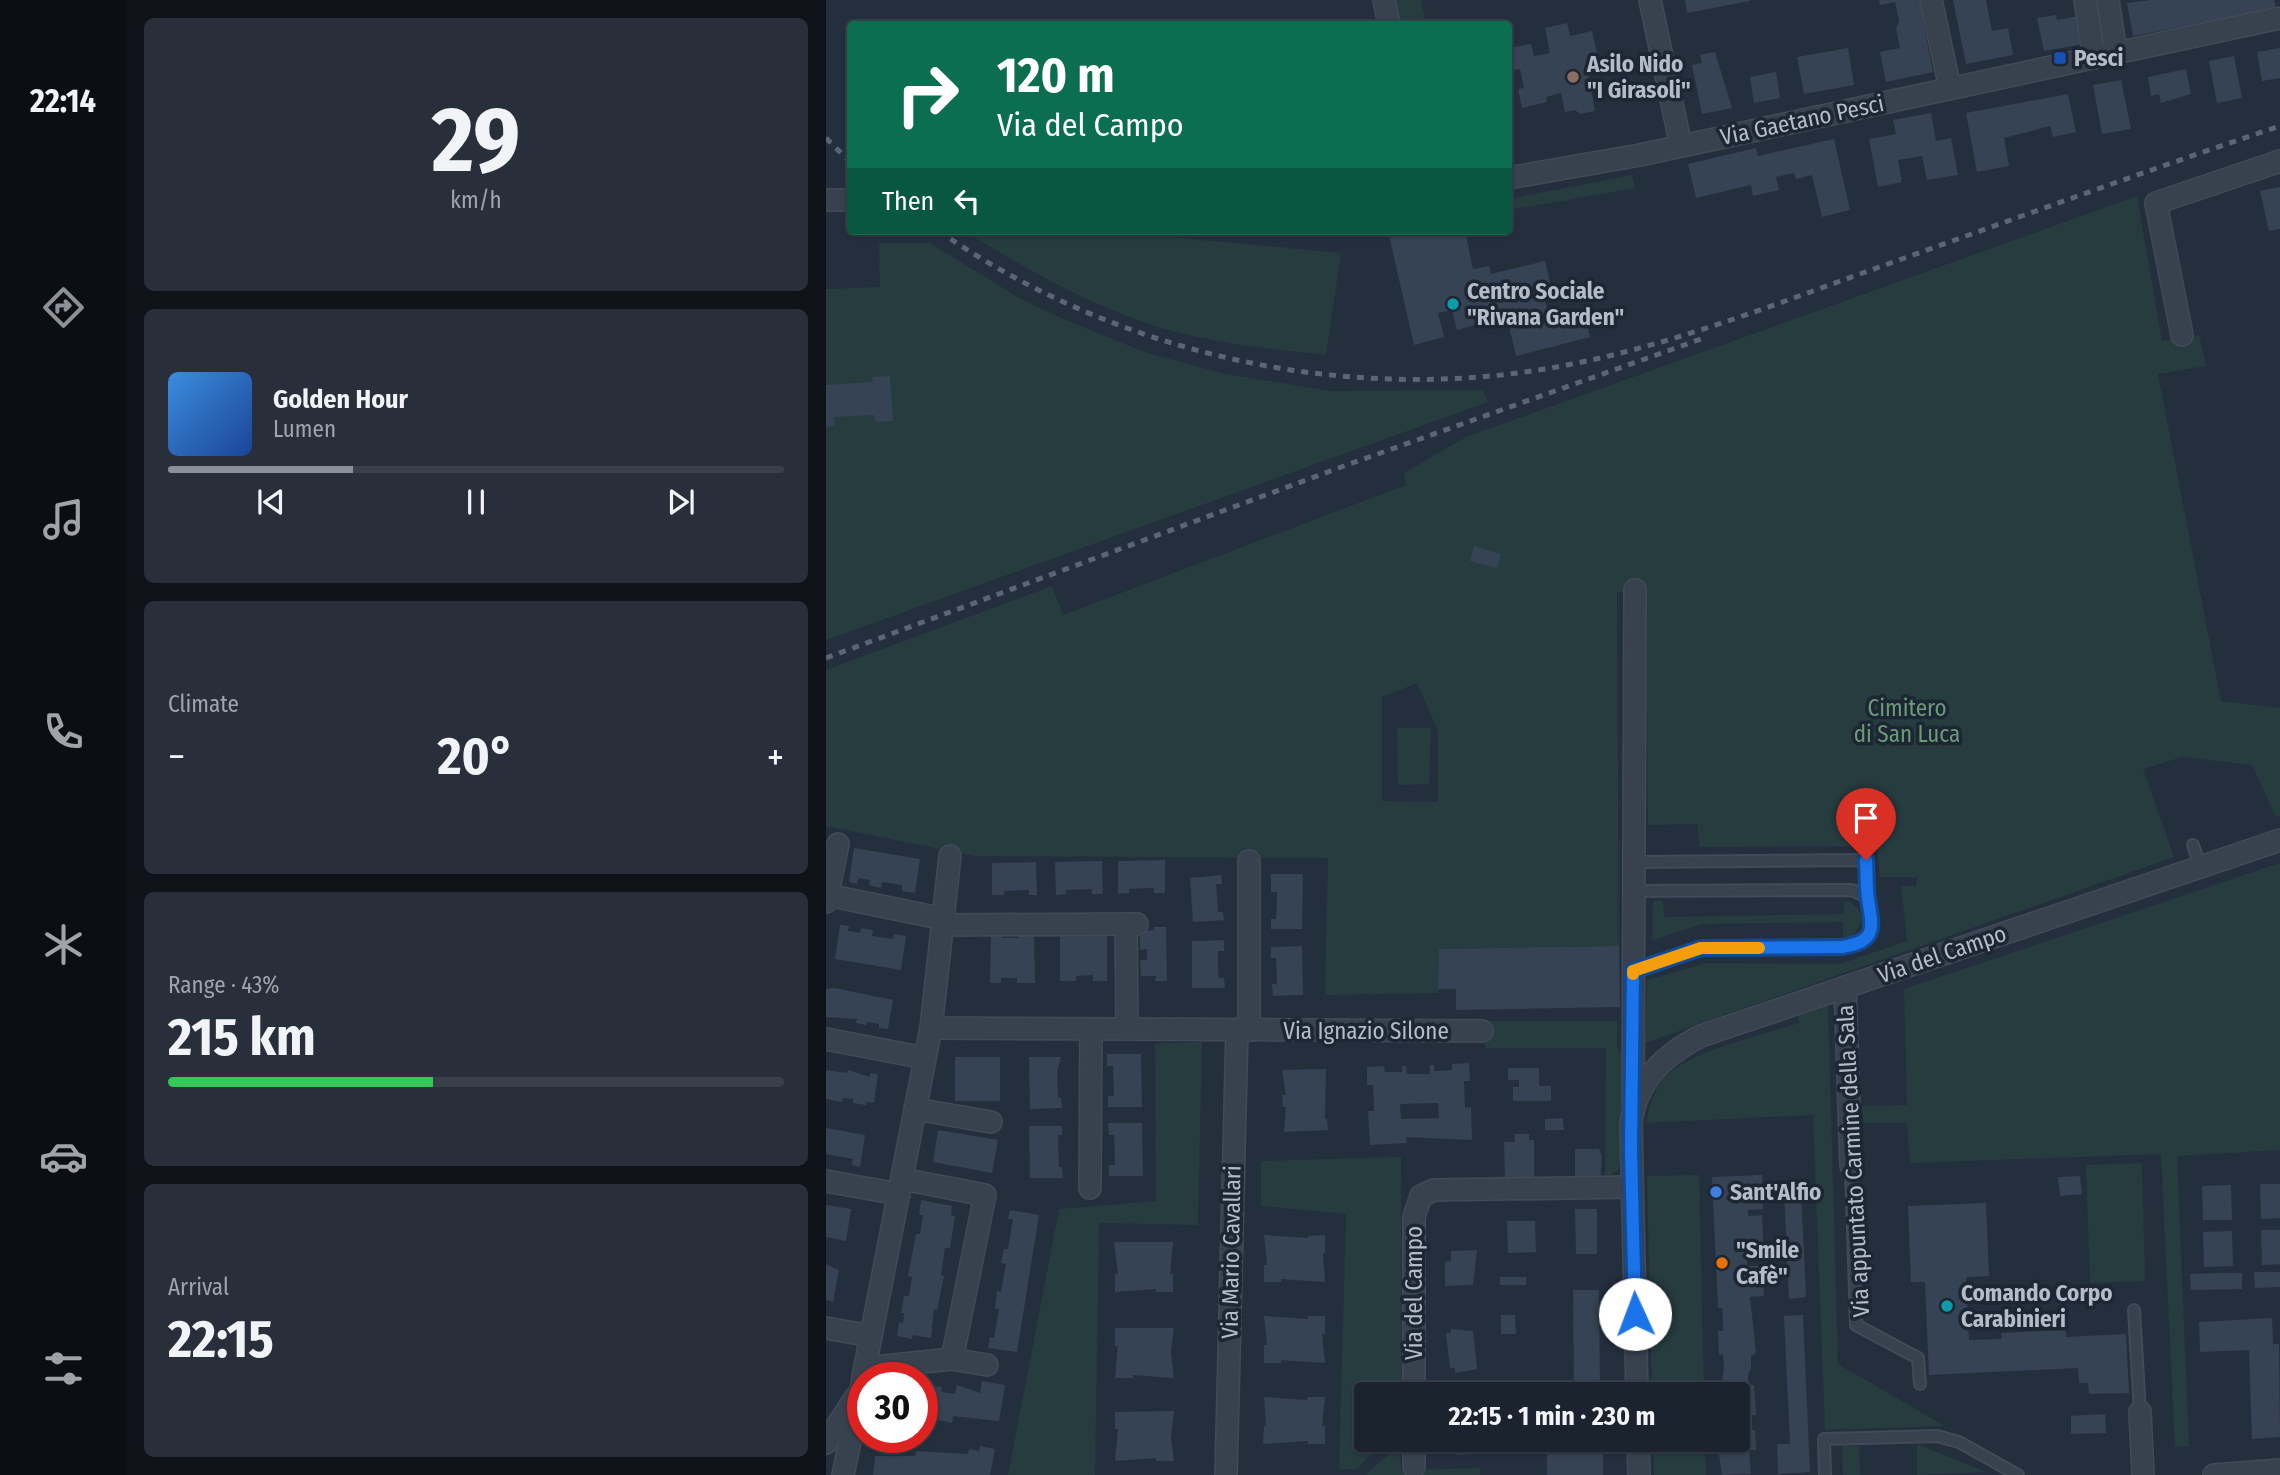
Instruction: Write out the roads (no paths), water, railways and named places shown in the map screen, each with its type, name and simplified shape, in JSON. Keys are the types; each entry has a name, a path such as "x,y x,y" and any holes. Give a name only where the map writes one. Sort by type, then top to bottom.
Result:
{"street":[{"path":"1384,0 1388,21"},
{"path":"1650,0 1681,146"},
{"path":"1931,0 1950,88"},
{"path":"2085,0 2094,58"},
{"path":"2108,0 2116,53"},
{"name":"Via Gaetano Pesci","path":"1512,177 1681,146 2280,18"},
{"path":"2182,335 2155,203 2280,161"},
{"path":"826,200 847,200"},
{"path":"1635,590 1632,1187 1637,1382"},
{"name":"Via del Campo","path":"1633,1107 1659,1064 1684,1045 1845,987 2280,840"},
{"path":"838,844 827,898 944,922 1131,924 1127,1029"},
{"path":"866,1362 931,1028 950,856"},
{"name":"Via Ignazio Silone","path":"1243,1030 1249,860"},
{"name":"Via appuntato Carmine della Sala","path":"1845,987 1851,1165"},
{"name":"Via Ignazio Silone","path":"931,1028 1482,1031"},
{"path":"1090,1188 1091,1029"},
{"name":"Via Mario Cavallari","path":"1226,1475 1243,1030"},
{"path":"826,1039 925,1058"},
{"path":"915,1109 991,1122"},
{"path":"826,1181 985,1195 951,1359"},
{"name":"Via del Campo","path":"1414,1382 1414,1217 1421,1196 1434,1190 1632,1187"},
{"path":"826,1328 871,1336"},
{"path":"937,1362 951,1359 987,1365"},
{"path":"826,1443 847,1406"},
{"path":"2140,1412 2143,1475"},
{"path":"1414,1452 1414,1467"},
{"path":"1638,1452 1639,1475"},
{"path":"844,1475 848,1453"},
{"path":"2214,1475 2280,1470"}],"lane":[{"path":"2193,845 2200,866"},
{"name":"Via del Campo","path":"1633,971 1701,948 1854,945 1869,936 1872,928 1866,860 1634,862"},
{"path":"1634,891 1852,890 1860,893 1869,903"},
{"name":"Via appuntato Carmine della Sala","path":"1851,1165 1856,1325 1918,1358 1920,1384"},
{"path":"2134,1310 2140,1412"},
{"path":"1825,1475 1824,1439 1927,1435 1959,1442 2018,1475"}],"railway":[{"path":"946,235 1009,274 1083,311 1160,339 1240,361 1321,374 1403,379 1486,376 1567,365 1688,334 2280,126"},
{"path":"826,138 847,159"},
{"path":"826,658 1344,466 1701,339"}],"place":[{"name":"Pesci","path":"2060,58"},
{"name":"Asilo Nido \"I Girasoli\"","path":"1573,77"},
{"name":"Centro Sociale \"Rivana Garden\"","path":"1453,304"},
{"name":"Sant'Alfio","path":"1716,1192"},
{"name":"\"Smile Cafè\"","path":"1722,1263"},
{"name":"Comando Corpo Carabinieri","path":"1947,1306"}],"park label":[{"name":"Cimitero di San Luca","path":"1907,721"}]}
